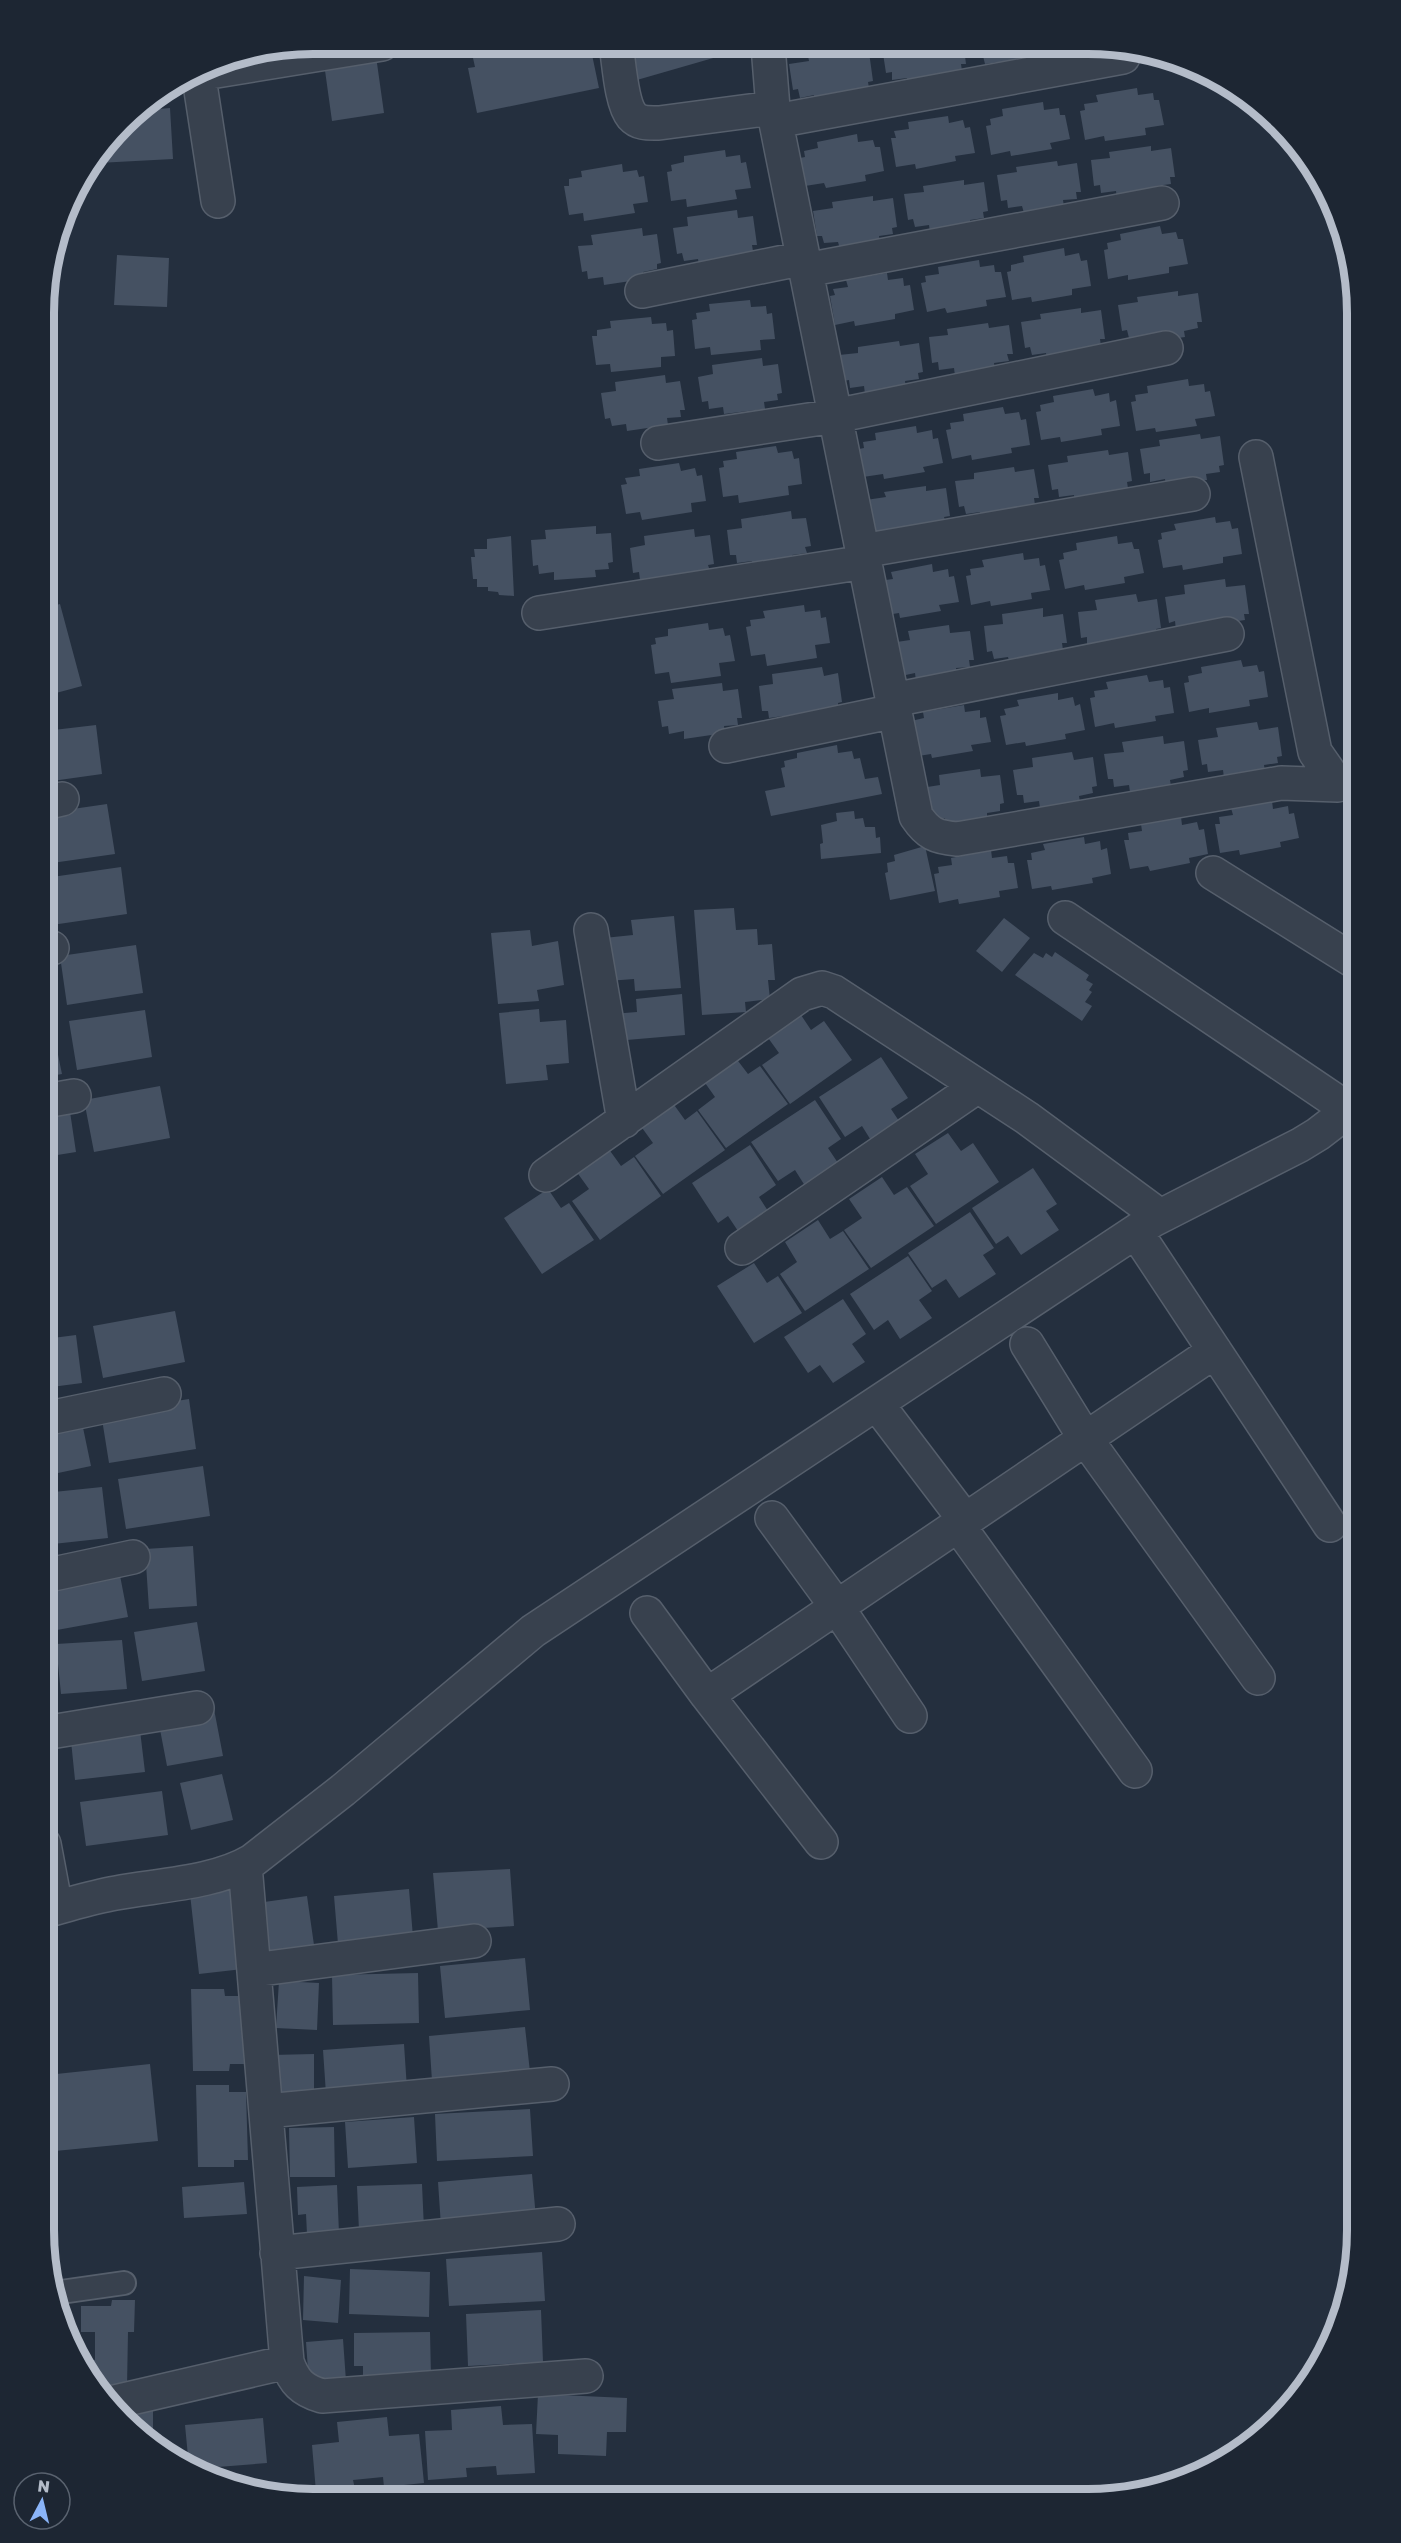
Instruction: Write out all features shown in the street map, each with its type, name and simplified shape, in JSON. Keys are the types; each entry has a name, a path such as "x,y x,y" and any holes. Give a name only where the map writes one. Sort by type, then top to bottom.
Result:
{"street":[{"path":"234,67 316,54"},
{"path":"618,54 626,103 632,116 643,123 775,114 1123,57"},
{"path":"769,54 775,114 916,816 925,830 940,837 957,839 1281,783 1338,785 1315,752 1256,457"},
{"path":"199,80 218,201"},
{"path":"642,291 1162,203"},
{"path":"658,443 836,416 1166,348"},
{"path":"539,613 864,557 1192,494"},
{"path":"726,746 894,706 1227,634"},
{"path":"1213,873 1347,957"},
{"path":"1065,918 1347,1103"},
{"path":"591,930 624,1121"},
{"path":"546,1175 802,994 822,988 834,992 1028,1118 1148,1224 1215,1351 1330,1526"},
{"path":"742,1248 978,1086"},
{"path":"54,1908 113,1893 218,1875 245,1865 343,1790 526,1636 1148,1224 1300,1145 1347,1112"},
{"path":"1027,1344 1085,1438 1258,1678"},
{"path":"707,1695 1215,1351"},
{"path":"54,1417 164,1394"},
{"path":"877,1404 1135,1772"},
{"path":"772,1518 837,1607 910,1716"},
{"path":"54,1574 133,1557"},
{"path":"647,1613 707,1695 821,1842"},
{"path":"54,1730 197,1708"},
{"path":"245,1865 277,2253 287,2362 292,2378 305,2391 322,2396 586,2376"},
{"path":"254,1970 474,1941"},
{"path":"266,2111 552,2084"},
{"path":"277,2253 558,2224"},
{"path":"118,2401 287,2362"}],"lane":[{"path":"62,2292 124,2283"}],"building":[{"path":"376,54 384,113 332,121 323,56"},
{"path":"491,54 592,54 599,88 477,113 468,68 475,67 473,58"},
{"path":"626,54 727,54 630,82"},
{"path":"869,54 873,81 868,82 869,88 815,102 814,95 800,98 798,89 793,90 789,64 809,61 808,56"},
{"path":"883,54 965,54 966,64 961,64 962,71 908,86 907,78 892,80 892,72 886,73"},
{"path":"978,54 1054,54 1001,69 999,62 985,64 983,56"},
{"path":"1137,88 1138,95 1153,93 1154,100 1159,100 1164,125 1145,128 1146,135 1105,141 1104,136 1085,140 1080,111 1085,110 1084,104 1098,102 1096,95"},
{"path":"1043,102 1044,110 1059,108 1060,115 1065,115 1070,139 1050,143 1052,149 1011,156 1010,151 991,155 986,126 991,125 990,119 1003,116 1002,109"},
{"path":"170,108 173,159 102,163 118,142 152,110"},
{"path":"948,116 949,123 963,120 965,128 970,127 975,153 955,156 956,161 916,169 915,164 896,167 891,138 896,138 894,131 909,129 908,122"},
{"path":"857,134 858,142 873,140 875,147 880,147 884,171 865,175 866,181 826,188 824,183 805,186 800,158 805,157 804,151 818,148 817,142"},
{"path":"1151,146 1151,151 1171,148 1175,177 1170,177 1171,184 1156,186 1157,193 1117,199 1116,191 1101,193 1100,185 1094,186 1091,160 1110,158 1109,152"},
{"path":"725,150 726,157 740,155 741,163 746,162 751,188 735,190 737,199 687,207 686,199 671,201 667,172 672,171 671,165 684,162 684,156"},
{"path":"1057,161 1058,166 1077,163 1081,192 1076,192 1077,199 1063,200 1064,207 1024,213 1022,206 1008,208 1007,200 1001,201 997,175 1017,172 1016,167"},
{"path":"622,164 623,172 637,170 639,177 644,176 648,202 633,204 635,213 584,221 583,213 569,215 564,186 569,186 569,179 582,177 581,171"},
{"path":"964,180 964,185 984,182 988,211 983,212 984,218 970,220 971,227 930,233 929,225 915,227 913,219 908,220 904,194 924,192 923,186"},
{"path":"873,196 873,201 893,198 897,227 892,228 893,234 879,236 880,243 840,249 838,242 824,243 822,236 817,236 813,211 833,208 832,202"},
{"path":"737,210 738,218 753,216 757,245 752,245 753,251 739,254 740,261 699,266 698,259 684,261 682,253 677,254 673,228 688,226 687,217"},
{"path":"1160,226 1162,234 1176,232 1178,239 1183,239 1188,264 1169,267 1169,273 1128,280 1128,275 1108,279 1104,250 1108,249 1107,243 1121,240 1120,234"},
{"path":"642,228 643,236 657,234 661,263 657,264 657,269 643,272 644,279 604,285 603,277 588,279 587,271 582,272 578,246 593,245 591,235"},
{"path":"1064,248 1065,256 1079,253 1081,261 1087,260 1091,286 1072,289 1072,295 1032,302 1031,297 1012,300 1007,272 1011,271 1011,265 1024,262 1023,256"},
{"path":"117,255 169,258 167,307 114,305"},
{"path":"979,260 980,267 994,265 995,272 1001,272 1006,297 986,300 987,306 947,313 945,308 927,312 921,283 926,282 925,276 939,274 938,267"},
{"path":"887,273 888,280 903,278 904,286 910,285 914,310 895,314 895,319 855,326 854,321 835,325 830,296 835,295 833,289 848,287 846,280"},
{"path":"1178,291 1178,296 1198,293 1202,322 1197,322 1198,328 1184,331 1185,337 1144,343 1143,336 1129,338 1127,330 1122,331 1118,305 1138,302 1137,297"},
{"path":"750,300 751,307 766,306 767,314 772,313 775,339 760,340 761,350 711,355 710,347 695,349 692,320 697,319 696,313 710,311 709,304"},
{"path":"1081,308 1081,313 1101,310 1105,339 1100,339 1101,346 1047,360 1046,353 1032,355 1030,347 1025,348 1021,322 1041,319 1040,314"},
{"path":"651,317 652,324 666,323 667,331 673,330 675,356 661,357 661,367 611,372 610,364 596,365 592,336 597,336 597,330 611,328 610,321"},
{"path":"988,323 989,328 1009,325 1013,354 1007,354 1009,361 994,363 995,369 955,376 954,368 939,370 938,362 932,363 929,337 948,335 947,329"},
{"path":"899,341 900,346 919,343 923,372 918,373 919,379 905,381 906,388 865,394 864,386 850,388 849,380 843,381 839,355 858,353 858,347"},
{"path":"762,358 763,366 778,364 782,393 777,394 778,400 764,402 765,409 724,414 723,407 709,409 708,401 702,402 698,377 713,374 712,365"},
{"path":"665,375 666,383 680,381 685,410 680,410 681,417 667,418 668,425 627,431 626,424 612,426 610,418 605,419 601,393 616,391 615,382"},
{"path":"1188,379 1189,386 1204,384 1205,392 1210,391 1215,416 1195,419 1197,426 1156,432 1155,428 1136,431 1131,402 1136,401 1135,395 1148,393 1147,386"},
{"path":"1093,389 1095,396 1109,393 1110,402 1116,400 1120,426 1101,429 1102,435 1061,442 1060,437 1041,440 1036,412 1041,411 1040,405 1054,402 1053,396"},
{"path":"1003,407 1005,414 1019,412 1021,420 1026,419 1030,445 1011,448 1012,453 972,460 971,455 952,459 946,430 951,429 950,423 964,421 963,414"},
{"path":"916,426 917,433 932,430 933,439 938,438 943,463 923,467 925,472 884,479 883,474 863,477 859,449 864,448 863,442 876,440 875,433"},
{"path":"1200,434 1201,439 1220,436 1224,465 1219,466 1220,472 1206,474 1207,480 1166,486 1165,479 1150,482 1150,473 1144,474 1140,449 1160,446 1159,440"},
{"path":"776,446 778,453 792,451 794,459 799,458 802,484 788,486 789,495 739,503 738,495 723,497 719,468 724,467 723,461 737,459 736,452"},
{"path":"1108,450 1109,455 1128,452 1132,481 1127,482 1128,488 1114,490 1115,497 1075,503 1074,495 1059,497 1058,489 1052,490 1048,465 1068,462 1067,456"},
{"path":"679,463 681,471 695,468 697,476 702,475 706,501 691,503 692,512 642,520 640,512 626,514 621,485 627,484 625,478 640,476 639,469"},
{"path":"1014,467 1015,472 1034,469 1039,498 1034,498 1035,505 981,520 980,512 966,514 964,506 959,507 955,481 974,479 974,473"},
{"path":"926,486 926,491 946,488 950,516 944,517 946,523 876,532 875,525 870,526 866,500 886,497 884,492"},
{"path":"791,511 792,519 806,518 811,546 805,547 807,553 792,555 793,562 753,568 752,561 737,563 736,555 730,555 727,530 742,528 741,519"},
{"path":"1215,517 1216,523 1230,521 1232,529 1238,528 1242,554 1223,557 1223,563 1183,570 1182,565 1163,568 1158,540 1162,539 1161,533 1176,530 1174,524"},
{"path":"596,526 596,534 611,533 613,562 608,563 609,569 595,570 596,577 554,580 554,572 539,574 538,565 533,566 531,540 546,539 545,530"},
{"path":"694,529 695,537 710,535 714,564 708,565 710,571 640,580 639,572 633,573 630,548 645,545 644,536"},
{"path":"511,536 514,596 499,595 498,592 488,591 488,587 477,587 477,579 473,579 471,557 475,557 474,549 487,549 487,539"},
{"path":"1117,536 1118,544 1132,542 1134,549 1139,549 1144,573 1124,577 1125,583 1085,590 1084,585 1065,589 1059,560 1064,559 1063,553 1077,550 1076,543"},
{"path":"1023,553 1024,560 1039,558 1040,566 1045,565 1050,590 1031,593 1032,599 991,606 990,601 971,605 966,576 971,575 970,569 984,567 982,560"},
{"path":"932,564 933,572 948,569 949,577 954,576 959,602 939,605 941,611 900,618 899,613 880,616 878,581 893,579 891,572"},
{"path":"1225,579 1226,587 1245,585 1249,614 1244,614 1245,620 1176,630 1175,621 1169,623 1165,597 1185,594 1184,585"},
{"path":"1136,594 1138,602 1157,599 1161,628 1156,629 1157,635 1087,645 1087,637 1081,638 1078,612 1097,610 1095,600"},
{"path":"60,604 82,686 54,694 54,606"},
{"path":"804,605 805,612 820,610 821,618 826,617 830,643 815,645 817,658 767,666 765,654 751,656 746,627 751,626 750,620 765,618 763,611"},
{"path":"1043,608 1043,617 1063,614 1067,643 1062,643 1063,650 1049,652 1050,659 1010,665 1008,657 994,659 992,651 987,652 984,626 1003,624 1002,614"},
{"path":"708,623 709,630 723,628 725,636 730,635 735,661 719,663 721,676 671,683 669,672 655,674 651,645 656,644 655,638 668,636 668,629"},
{"path":"949,625 950,633 970,631 974,660 969,660 970,667 956,668 957,675 916,681 915,673 901,676 890,643 910,640 908,631"},
{"path":"1241,660 1243,667 1257,665 1259,672 1264,671 1268,697 1249,700 1250,706 1209,713 1209,708 1189,712 1184,683 1189,682 1188,676 1202,673 1201,667"},
{"path":"822,667 824,676 838,673 842,702 838,703 838,709 784,724 783,716 769,718 768,711 762,711 759,686 773,684 772,674"},
{"path":"1147,675 1149,682 1163,680 1164,688 1170,687 1174,713 1155,716 1156,721 1115,728 1114,723 1095,727 1090,698 1095,697 1094,691 1108,689 1106,682"},
{"path":"722,683 723,691 738,689 742,718 737,718 738,725 724,726 725,733 684,739 684,731 669,734 668,726 662,727 658,701 674,699 672,689"},
{"path":"1058,693 1058,700 1073,697 1075,706 1080,704 1085,730 1065,734 1066,739 1026,746 1025,742 1006,745 1000,716 1006,715 1004,709 1019,706 1017,700"},
{"path":"964,705 965,712 980,710 980,718 986,717 991,742 971,745 973,751 932,758 931,754 912,757 911,721 924,718 923,712"},
{"path":"1257,722 1259,730 1278,727 1282,756 1277,757 1278,763 1264,765 1265,772 1224,778 1223,770 1208,772 1207,764 1202,765 1198,740 1218,737 1216,728"},
{"path":"96,725 102,774 54,781 54,730"},
{"path":"1163,736 1164,744 1184,741 1188,770 1183,771 1184,777 1170,780 1171,786 1130,792 1129,785 1114,787 1113,779 1108,779 1104,754 1124,752 1122,742"},
{"path":"837,745 838,753 852,751 854,759 860,758 865,779 878,777 882,794 771,816 765,791 785,787 781,768 785,767 784,761 797,758 797,753"},
{"path":"1072,752 1074,760 1093,757 1097,786 1092,787 1093,793 1079,796 1080,802 1040,808 1039,801 1024,803 1023,795 1017,795 1013,770 1033,767 1032,758"},
{"path":"980,769 981,777 1000,775 1004,803 1000,804 1000,811 987,813 987,819 946,825 945,818 931,820 921,788 940,785 939,775"},
{"path":"1272,801 1273,809 1288,806 1289,814 1294,813 1299,838 1280,842 1281,847 1240,855 1239,850 1220,853 1215,824 1220,824 1219,817 1233,815 1231,808"},
{"path":"107,804 115,854 54,863 54,812"},
{"path":"854,811 855,819 863,818 865,827 875,827 876,838 880,837 881,853 821,859 820,844 823,843 821,825 837,821 836,813"},
{"path":"1181,817 1182,825 1197,822 1199,830 1204,829 1208,854 1189,858 1190,863 1150,871 1148,866 1130,869 1124,840 1129,840 1128,833 1142,831 1141,824"},
{"path":"1084,837 1085,844 1100,841 1101,850 1107,848 1111,874 1092,878 1093,883 1052,890 1051,886 1032,889 1027,860 1032,860 1031,853 1045,850 1043,844"},
{"path":"925,846 935,891 890,900 885,873 888,872 887,863 895,861 894,855"},
{"path":"991,850 992,858 1007,856 1008,863 1014,863 1018,888 999,891 1000,897 959,904 958,899 939,903 934,874 939,873 938,867 952,865 951,858"},
{"path":"121,867 127,914 54,925 54,877"},
{"path":"734,908 736,930 757,929 758,945 772,944 775,980 768,980 770,999 745,1002 746,1012 702,1015 694,910"},
{"path":"674,916 681,988 635,991 634,979 608,981 604,938 633,935 631,920"},
{"path":"1004,918 1030,938 1002,972 976,951"},
{"path":"530,930 532,946 558,941 564,985 537,990 539,1001 498,1004 491,933"},
{"path":"136,945 143,993 67,1005 60,956"},
{"path":"1055,952 1089,975 1086,980 1093,984 1089,990 1092,992 1085,1002 1092,1006 1082,1021 1015,975 1034,953 1043,958 1046,953 1052,957"},
{"path":"682,994 685,1035 615,1041 612,1014 637,1012 636,999"},
{"path":"539,1009 540,1022 566,1020 569,1063 546,1065 548,1080 506,1084 499,1013"},
{"path":"145,1010 152,1057 77,1070 69,1021"},
{"path":"799,1012 811,1030 824,1021 852,1060 790,1104 762,1065 779,1053 766,1035"},
{"path":"54,1036 62,1074 54,1075"},
{"path":"735,1057 748,1074 760,1066 788,1104 726,1148 698,1110 715,1097 703,1080"},
{"path":"881,1057 908,1098 891,1109 901,1124 872,1142 862,1126 845,1137 819,1097"},
{"path":"160,1086 170,1138 94,1152 84,1100"},
{"path":"815,1100 841,1139 828,1148 840,1166 807,1189 795,1170 778,1181 751,1142"},
{"path":"672,1102 685,1120 697,1111 725,1150 663,1194 635,1156 653,1143 640,1125"},
{"path":"69,1105 76,1152 54,1156 54,1108"},
{"path":"948,1133 961,1151 973,1143 999,1182 936,1224 910,1186 928,1174 915,1154"},
{"path":"750,1145 776,1185 759,1197 770,1214 740,1234 728,1216 718,1223 692,1183"},
{"path":"608,1148 621,1166 634,1157 661,1196 600,1240 572,1201 589,1189 576,1171"},
{"path":"1033,1168 1057,1204 1046,1211 1059,1230 1021,1255 1008,1236 996,1244 972,1208"},
{"path":"882,1177 894,1195 907,1187 934,1226 871,1268 844,1230 862,1218 849,1199"},
{"path":"548,1189 561,1208 569,1203 594,1240 542,1274 504,1218"},
{"path":"970,1212 994,1248 983,1255 996,1274 959,1298 946,1279 932,1288 908,1253"},
{"path":"818,1220 830,1239 843,1231 869,1269 805,1311 780,1274 797,1262 785,1242"},
{"path":"908,1256 932,1291 919,1300 932,1318 900,1339 888,1320 874,1330 850,1294"},
{"path":"754,1263 767,1283 778,1276 802,1313 754,1343 717,1286"},
{"path":"843,1299 866,1334 852,1344 865,1362 833,1383 820,1365 808,1373 784,1337"},
{"path":"175,1311 185,1362 103,1378 93,1326"},
{"path":"76,1335 82,1383 54,1387 54,1338"},
{"path":"189,1399 196,1449 109,1463 101,1413"},
{"path":"81,1418 91,1466 54,1474 54,1424"},
{"path":"203,1466 210,1516 126,1529 118,1479"},
{"path":"102,1487 108,1538 54,1544 54,1492"},
{"path":"193,1546 197,1606 149,1609 145,1549"},
{"path":"118,1565 128,1617 54,1631 54,1576"},
{"path":"197,1622 205,1671 142,1681 134,1632"},
{"path":"122,1640 127,1689 61,1694 56,1644"},
{"path":"214,1709 223,1756 167,1766 158,1719"},
{"path":"139,1722 145,1772 75,1780 70,1731"},
{"path":"222,1774 233,1820 191,1830 180,1783"},
{"path":"162,1791 168,1835 86,1846 80,1802"},
{"path":"510,1869 514,1926 438,1931 433,1873"},
{"path":"409,1889 413,1937 338,1944 334,1896"},
{"path":"234,1890 243,1969 199,1974 190,1894"},
{"path":"307,1896 314,1945 264,1953 257,1903"},
{"path":"525,1958 530,2010 445,2018 440,1966"},
{"path":"418,1973 419,2023 333,2025 332,1975"},
{"path":"279,1981 319,1983 317,2030 276,2028"},
{"path":"191,1989 224,1989 225,1996 242,1996 244,2064 230,2064 229,2071 193,2071"},
{"path":"525,2027 530,2072 432,2081 429,2036"},
{"path":"404,2044 407,2089 326,2094 323,2050"},
{"path":"314,2054 314,2094 273,2096 271,2055"},
{"path":"150,2064 158,2141 55,2151 54,2074"},
{"path":"196,2085 229,2085 229,2092 246,2092 248,2160 234,2160 234,2167 198,2167"},
{"path":"530,2109 533,2156 437,2161 435,2114"},
{"path":"414,2117 417,2163 348,2168 345,2122"},
{"path":"334,2127 335,2177 290,2177 289,2128"},
{"path":"532,2174 536,2218 441,2226 438,2182"},
{"path":"244,2182 247,2214 184,2218 182,2187"},
{"path":"422,2184 424,2229 359,2231 357,2186"},
{"path":"337,2185 339,2233 307,2234 306,2214 298,2215 297,2187"},
{"path":"542,2252 545,2301 449,2306 446,2259"},
{"path":"350,2269 430,2272 429,2317 349,2314"},
{"path":"304,2276 341,2280 338,2323 303,2320"},
{"path":"112,2300 135,2300 134,2332 128,2332 127,2387 153,2407 153,2432 142,2425 118,2401 89,2360 95,2360 95,2332 81,2332 81,2306 111,2306"},
{"path":"541,2310 543,2362 468,2366 466,2314"},
{"path":"430,2332 431,2376 363,2378 363,2366 354,2366 354,2333"},
{"path":"343,2339 346,2381 309,2384 306,2342"},
{"path":"538,2394 627,2398 626,2432 607,2432 606,2456 558,2454 558,2435 536,2434"},
{"path":"501,2406 503,2425 532,2424 535,2473 497,2475 496,2466 466,2468 467,2477 428,2480 425,2431 452,2430 451,2410"},
{"path":"387,2417 389,2436 419,2434 424,2483 384,2487 383,2477 353,2480 355,2489 316,2489 312,2445 339,2442 337,2422"},
{"path":"263,2418 267,2463 211,2468 198,2462 188,2457 185,2425"}]}
